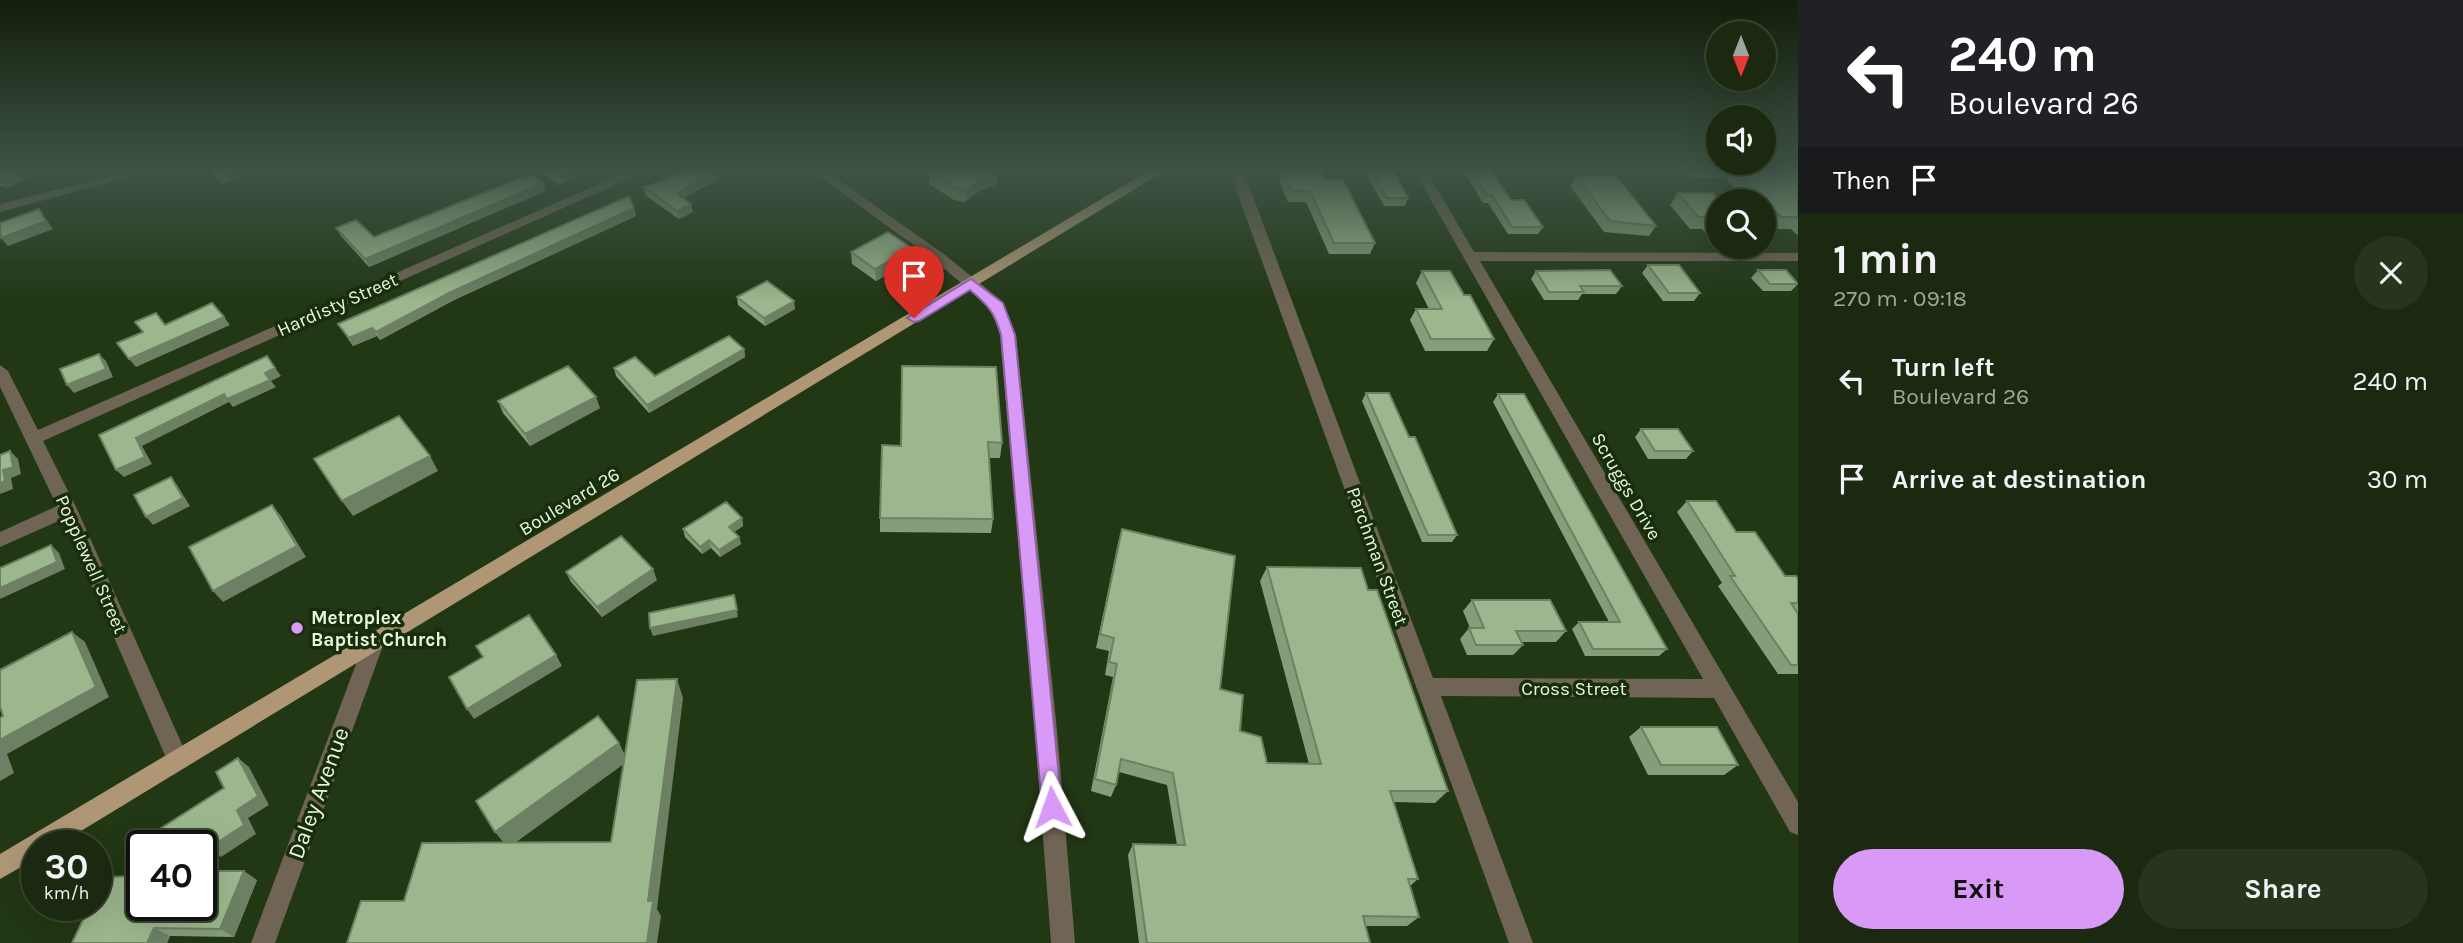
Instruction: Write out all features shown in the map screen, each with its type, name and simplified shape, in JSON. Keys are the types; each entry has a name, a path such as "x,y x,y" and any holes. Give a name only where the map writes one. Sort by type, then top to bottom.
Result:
{"main road":[{"name":"Boulevard 26","path":"0,867 1086,214"}],"street":[{"name":"Hardisty Street","path":"33,439 542,214"},
{"path":"877,214 998,306 1008,335 1046,730 1063,943"},
{"name":"Parchman Street","path":"1252,214 1521,943"},
{"name":"Scruggs Drive","path":"1445,214 1798,824"},
{"path":"1468,256 1798,257"},
{"name":"Popplewell Street","path":"0,372 68,509 178,760"},
{"path":"0,540 68,509"},
{"name":"Daley Avenue","path":"263,943 373,643"},
{"name":"Cross Street","path":"1427,687 1721,689"}],"building":[{"path":"25,214 42,214 46,221 1,238 0,223"},
{"path":"431,214 470,214 365,259 336,228 356,220 374,237"},
{"path":"588,214 621,214 451,292 376,332 372,328 349,338 338,324"},
{"path":"1321,214 1360,214 1375,243 1334,243"},
{"path":"1504,214 1534,214 1543,227 1512,227"},
{"path":"1605,214 1646,214 1656,226 1610,221"},
{"path":"1778,214 1798,214 1798,217 1781,217"},
{"path":"888,232 912,248 875,269 851,252"},
{"path":"1648,265 1679,265 1700,293 1669,293"},
{"path":"1610,270 1622,286 1580,286 1584,292 1549,292 1536,271"},
{"path":"1758,270 1786,270 1798,284 1770,284"},
{"path":"1422,271 1450,271 1464,295 1470,295 1494,339 1431,339 1416,309 1442,309"},
{"path":"767,281 794,301 764,318 737,297"},
{"path":"212,303 224,317 129,359 117,343 143,332 135,322 156,313 165,325"},
{"path":"729,336 744,349 647,405 614,368 635,357 655,376"},
{"path":"99,354 106,369 67,385 60,369"},
{"path":"267,356 275,368 265,373 270,380 227,399 224,394 136,438 145,457 116,470 99,435"},
{"path":"568,366 596,397 525,434 498,401"},
{"path":"902,366 996,367 1002,443 988,442 993,519 880,518 882,445 901,446"},
{"path":"1366,393 1389,393 1409,437 1415,437 1457,535 1428,535"},
{"path":"1498,394 1524,394 1667,649 1593,649 1579,622 1620,622"},
{"path":"399,416 430,456 342,501 314,459"},
{"path":"1641,429 1678,429 1693,451 1655,451"},
{"path":"10,451 13,467 3,470 5,481 0,483 0,455"},
{"path":"171,477 183,498 146,517 134,495"},
{"path":"1687,501 1716,501 1736,532 1755,532 1785,576 1796,576 1798,603 1791,603 1798,614 1798,665 1791,665 1730,576 1735,576"},
{"path":"726,502 742,518 729,527 739,537 719,550 709,540 700,547 683,529"},
{"path":"272,505 297,546 213,591 189,547"},
{"path":"1122,529 1235,556 1220,689 1243,695 1240,731 1261,737 1267,763 1321,764 1267,567 1361,568 1368,590 1377,590 1448,791 1390,791 1418,879 1408,879 1419,917 1363,916 1370,943 1147,943 1133,844 1185,845 1173,773 1121,759 1116,785 1095,779 1117,664 1109,662 1114,638 1100,634"},
{"path":"621,536 653,569 597,607 566,572"},
{"path":"51,545 57,562 0,588 0,568"},
{"path":"734,595 737,610 650,628 649,613"},
{"path":"1472,600 1550,600 1566,631 1516,631 1523,645 1476,645 1469,628 1484,628"},
{"path":"529,615 556,655 467,709 449,677 483,657 476,646"},
{"path":"72,632 96,687 0,740 0,718 3,716 0,706 0,670"},
{"path":"677,679 648,901 653,901 647,943 347,943 361,901 404,901 422,843 611,842 637,680"},
{"path":"598,716 619,743 495,832 476,801"},
{"path":"1641,727 1717,727 1738,765 1661,765"},
{"path":"238,758 258,796 237,810 244,825 217,843 217,830 158,830 224,788 216,772"},
{"path":"217,871 244,871 220,929 154,928 147,943 72,943 82,921 112,921 112,877 126,876 126,921 217,921"}],"place":[{"name":"Metroplex Baptist Church","path":"297,628"}],"route":[{"path":"914,318 971,283 998,306 1003,316 1008,335 1052,807"}]}
